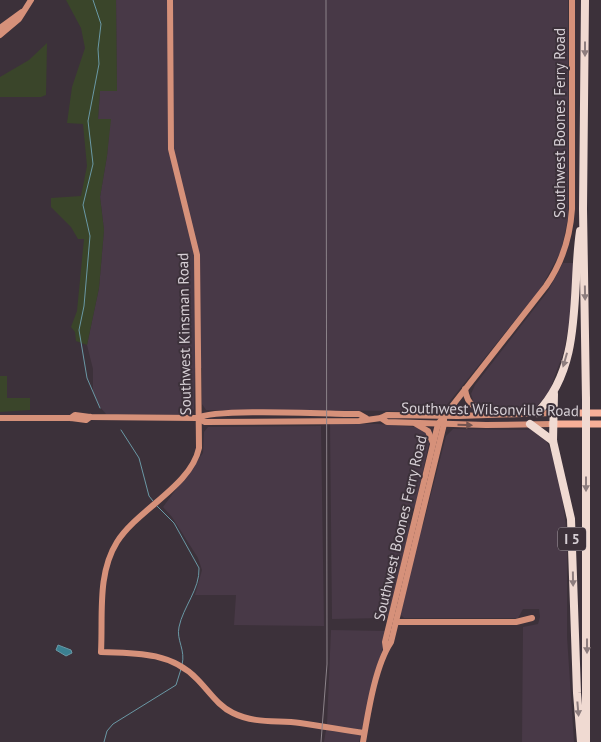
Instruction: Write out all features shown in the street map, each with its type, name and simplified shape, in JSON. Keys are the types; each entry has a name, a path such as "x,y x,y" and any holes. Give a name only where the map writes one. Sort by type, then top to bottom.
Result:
{"highway":[{"name":"I 5","path":"585,0 586,742"},
{"name":"I 5","path":"581,742 577,693 571,519 553,442 552,424 554,394 564,365 573,326 579,240 584,209"},
{"name":"I 5","path":"537,413 554,394"},
{"path":"530,424 553,442"}],"main road":[{"name":"Southwest Wilsonville Road","path":"553,413 601,413"},
{"name":"Southwest Wilsonville Road","path":"552,424 601,424"}],"street":[{"path":"0,36 14,24 31,0"},
{"name":"Southwest Kinsman Road","path":"170,0 171,149 197,255 199,448 195,459 183,476 117,542 108,561 103,579 102,596 104,598 101,652 150,654 175,663 188,671 218,702 238,715 258,721 299,723 364,733"},
{"name":"Southwest Boones Ferry Road","path":"386,649 385,642 433,444 444,415 546,286 559,264 567,243 572,209 572,0"},
{"path":"0,28 22,12"},
{"path":"465,389 470,403 476,408 498,410 507,415"},
{"name":"Southwest Wilsonville Road","path":"0,418 71,418 86,420 90,418 198,418 205,422 359,421 366,418 381,418 387,415 553,413"},
{"name":"Southwest Wilsonville Road","path":"381,418 387,422 441,424 552,424"},
{"path":"412,422 428,431 433,444"},
{"name":"Southwest Boones Ferry Road","path":"363,742 386,649 391,642 396,622 441,424"},
{"path":"396,622 516,622 532,618"}],"shaded area":[{"path":"116,0 568,0 568,218 561,251 541,288 446,406 434,411 206,410 202,404 202,368 195,368 194,409 189,415 106,414 100,407 93,393 93,369 87,345 99,288 104,230 100,197 107,156 110,119 98,119 100,91 117,91"},
{"path":"563,263 575,263 572,307 564,351 549,392 537,406 527,409 479,406 474,403 471,394 475,385 548,291"},
{"path":"330,424 378,424 416,427 424,430 430,439 415,507 412,509 390,615 384,618 332,619"},
{"path":"321,426 324,626 234,625 236,595 195,595 202,570 198,558 172,517 163,507 203,453 204,432 208,427"},
{"path":"453,429 535,430 544,436 551,451 561,487 567,535 567,637 574,742 522,742 523,627 538,624 540,617 539,609 523,609 518,618 404,618 400,614 419,532 423,525 446,436"},
{"path":"331,630 387,631 359,742 324,742 327,724"}],"green space":[{"path":"66,0 116,0 117,91 100,91 98,119 111,119 100,197 104,230 99,288 87,345 76,341 75,332 71,327 77,311 84,239 78,239 71,227 51,207 51,198 81,196 87,166 83,124 67,123 72,87 85,48 81,28"},
{"path":"47,43 46,95 41,97 0,97 0,77 29,60"},
{"path":"0,376 7,376 7,398 30,398 30,410 0,412"}],"water":[{"path":"58,645 71,650 72,653 66,656 56,650"}],"waterway":[{"path":"93,0 101,24 98,49 99,64 88,121 93,164 83,205 90,236 84,306 79,330 87,378 100,408"},
{"path":"121,430 139,458 149,496 153,501"},
{"path":"157,506 174,523 199,568 197,583 184,612 178,632 183,655 182,665"},
{"path":"104,742 107,731 113,724 176,685 181,669"}],"railway":[{"path":"321,742 327,664 326,0"}]}
